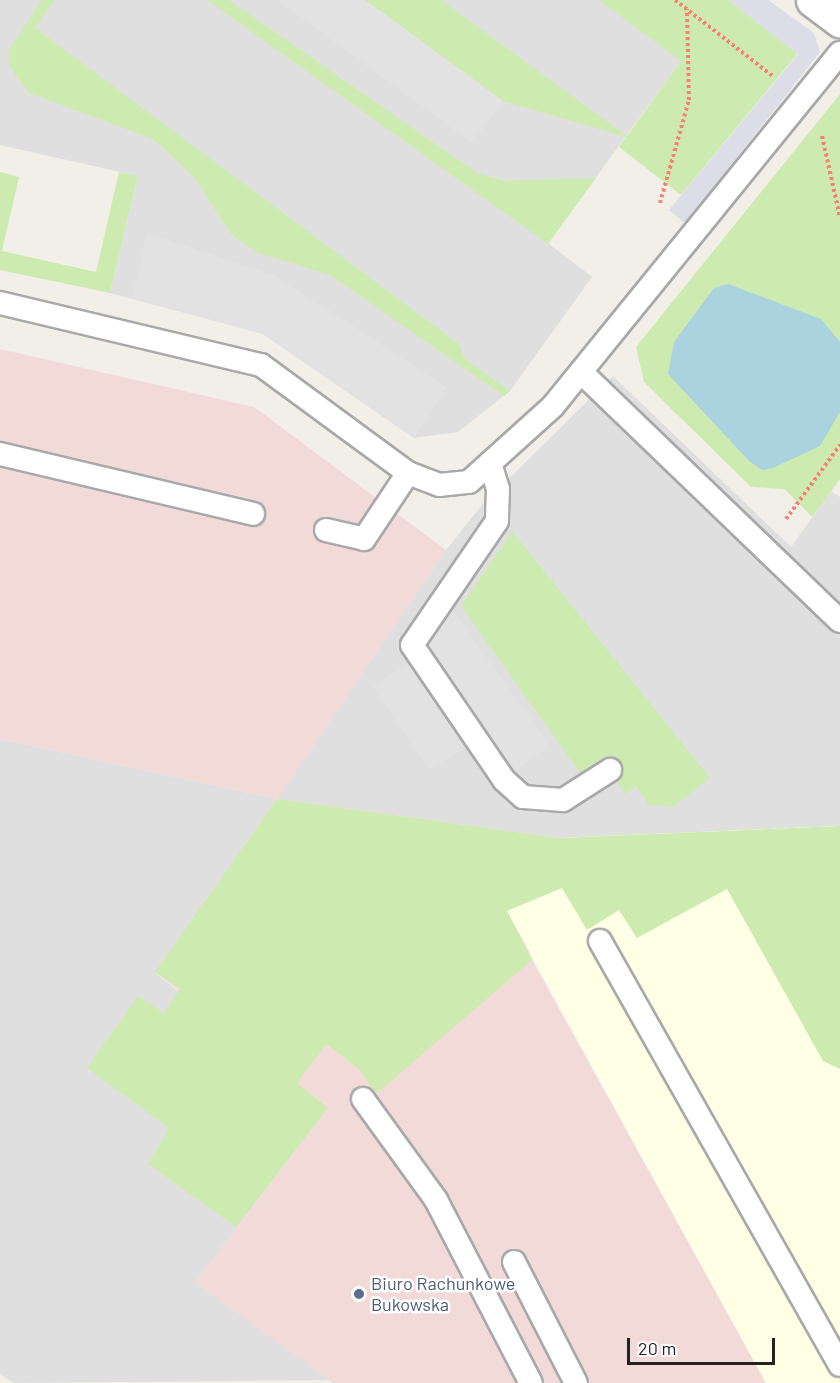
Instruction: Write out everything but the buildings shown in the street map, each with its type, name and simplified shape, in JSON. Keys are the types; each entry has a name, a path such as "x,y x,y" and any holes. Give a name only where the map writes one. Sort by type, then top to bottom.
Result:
{"street":[{"path":"813,0 840,20"}],"lane":[{"path":"0,303 261,365 408,473 439,485 469,482 553,406 840,53"},
{"path":"581,372 838,615"},
{"path":"0,454 253,514"},
{"path":"490,463 498,489 497,521 412,645 504,780 523,798 563,800 610,770"},
{"path":"326,530 364,539 408,473"},
{"path":"600,941 840,1365"},
{"path":"363,1099 436,1200 531,1383"},
{"path":"514,1262 576,1383"}],"path":[{"path":"675,0 777,79"},
{"path":"660,202 689,100 687,9"},
{"path":"820,126 840,217"},
{"path":"765,548 840,445"}],"shaded area":[{"path":"0,0 661,0 703,31 548,243 592,277 510,391 458,432 414,438 263,334 110,293 138,176 0,145"},
{"path":"277,0 365,0 503,101 472,143"},
{"path":"728,0 768,0 814,33 820,52 685,223 669,210 798,54"},
{"path":"147,233 277,276 446,387 414,438 263,334 132,298"},
{"path":"0,349 254,407 446,550 278,799 559,838 529,955 766,1383 333,1383 195,1283 328,1108 155,972 277,799 0,739"},
{"path":"613,376 791,547 831,491 840,497 840,826 559,838 277,799 446,550 483,504"},
{"path":"444,599 550,745 504,780 476,740 430,770 373,687 418,654"},
{"path":"0,739 277,799 155,973 328,1108 195,1283 335,1380 14,1383 0,1374"},
{"path":"840,826 840,1383 766,1383 507,911 559,838"}],"green space":[{"path":"42,0 55,0 35,28 459,344 465,359 510,391 504,396 330,275 255,252 231,234 193,176 153,139 29,93 9,66 9,49"},
{"path":"207,0 229,0 477,173 504,181 596,178 548,244"},
{"path":"365,0 441,0 627,136 681,61 599,0 728,0 798,53 681,195 619,147 626,137 503,101"},
{"path":"840,94 840,479 812,517 784,489 751,487 644,382 636,347"},
{"path":"0,172 19,177 2,251 96,272 119,172 138,176 110,293 0,270"},
{"path":"512,531 710,778 673,807 649,805 636,786 625,794 602,758 580,773 461,606"},
{"path":"277,799 559,838 840,826 840,1069 823,1061 727,889 637,938 619,910 587,930 562,888 507,911 532,960 376,1094 359,1069 326,1044 297,1083 328,1108 236,1227 148,1164 169,1128 87,1068 138,996 164,1013 180,989 155,972"}],"water":[{"path":"728,284 821,319 840,342 840,412 820,446 773,468 762,470 749,461 668,374 674,342 714,288"}],"place":[{"name":"Biuro Rachunkowe Bukowska","path":"359,1294"}]}
